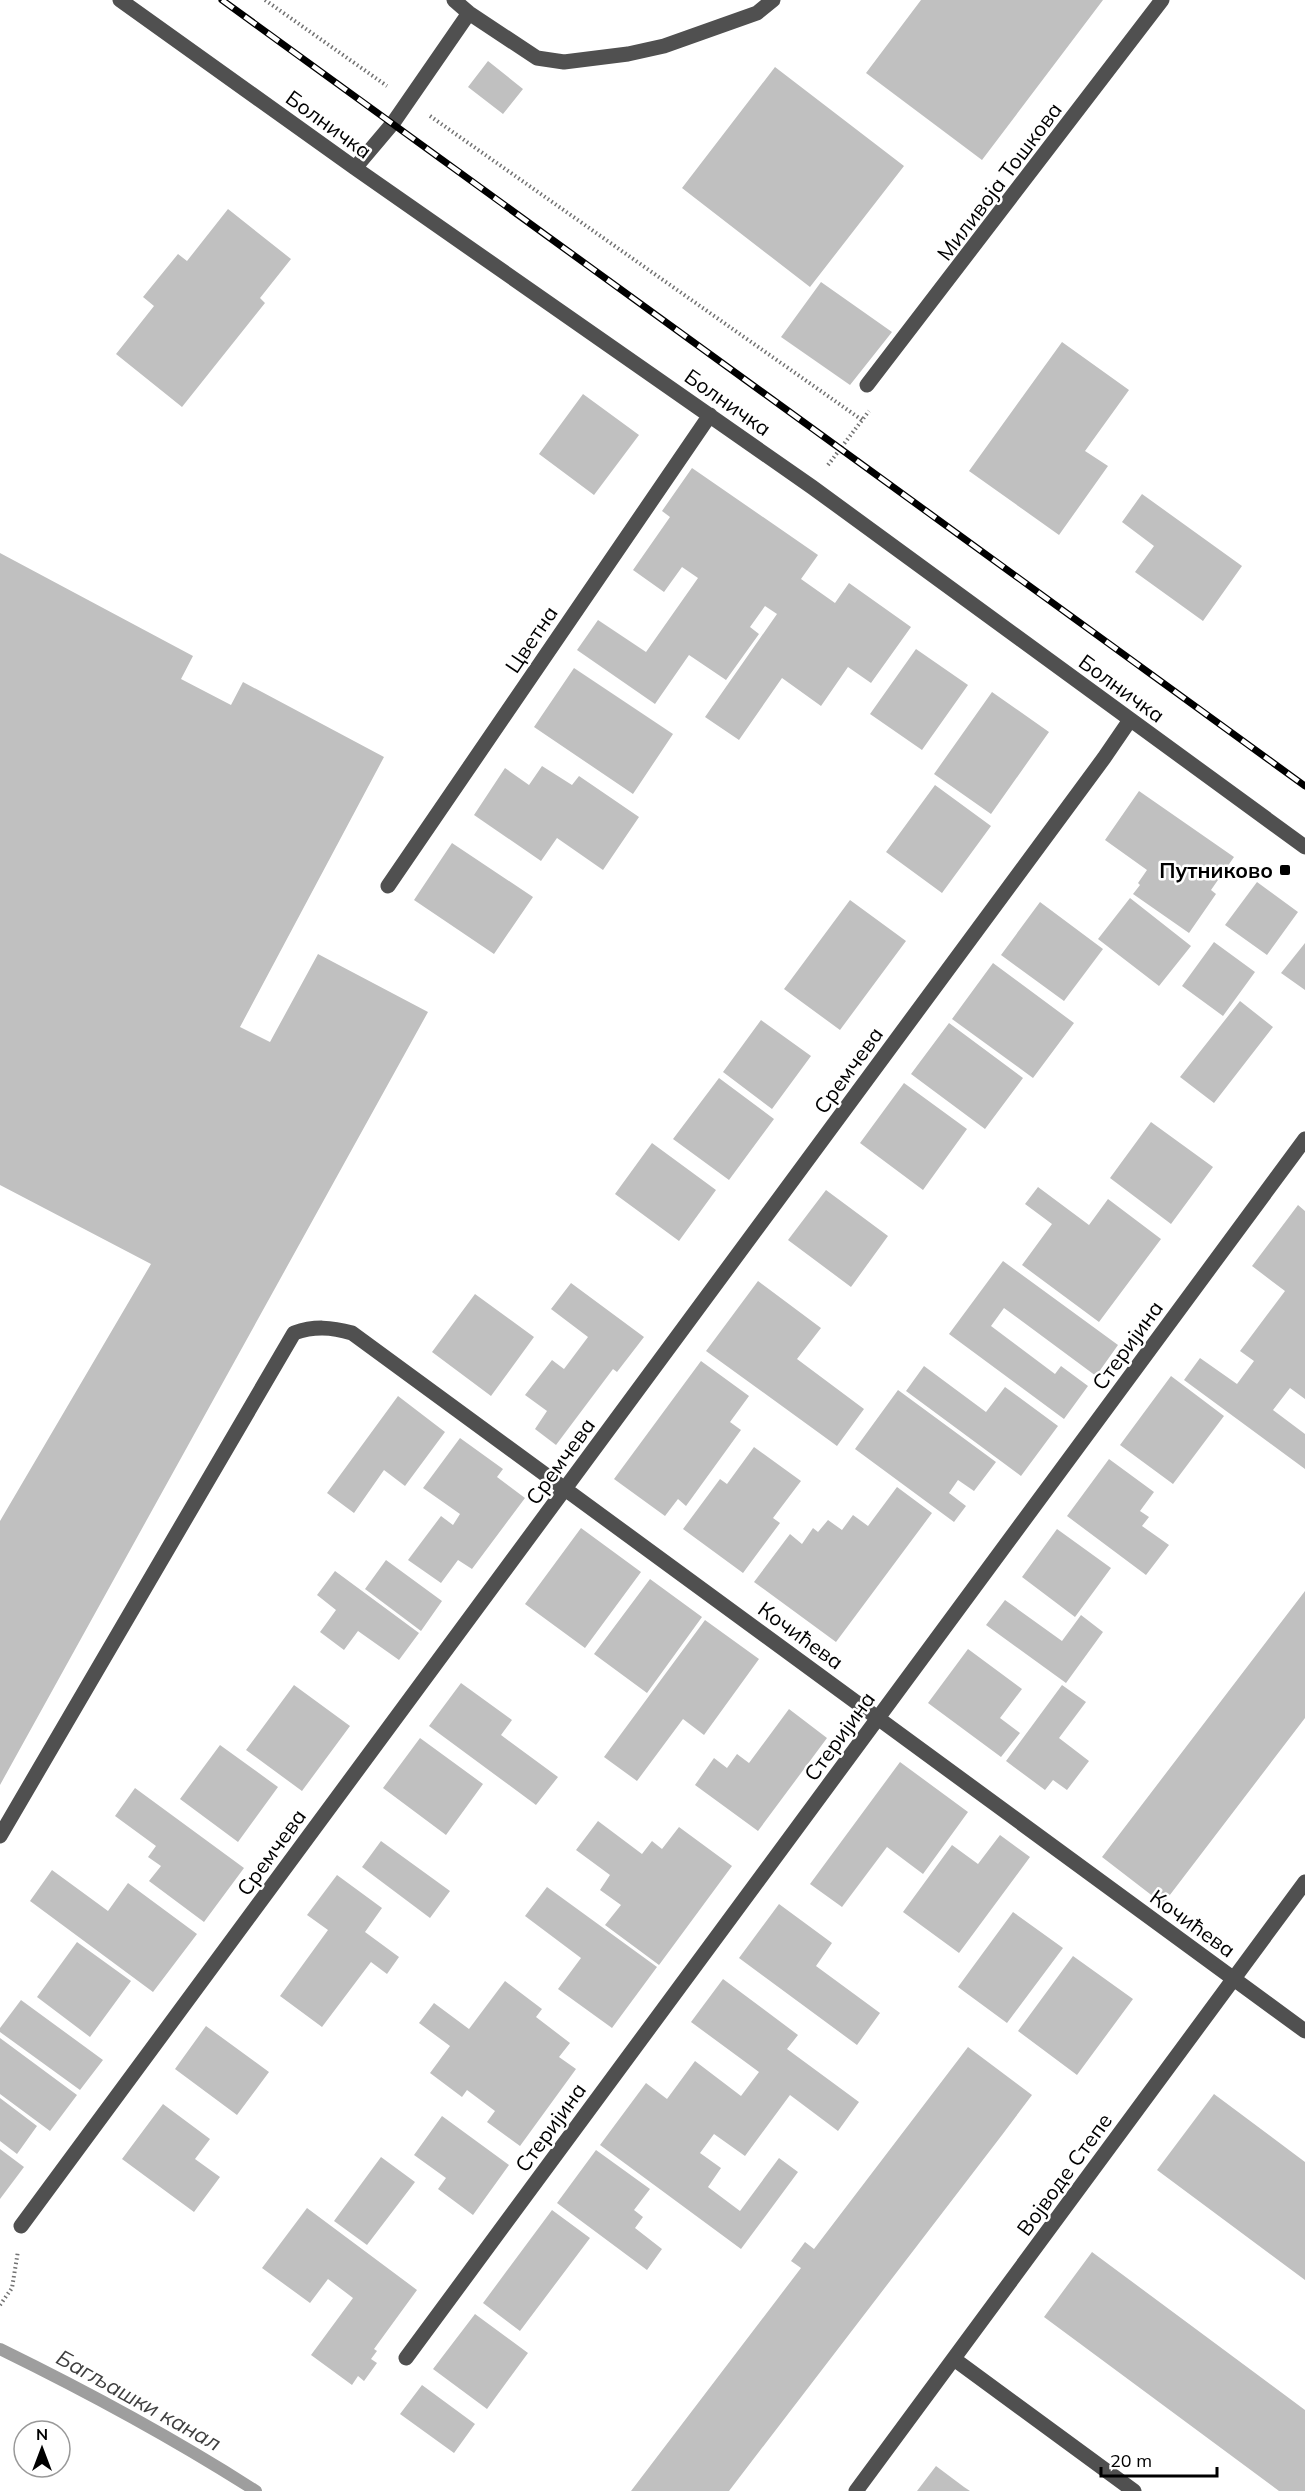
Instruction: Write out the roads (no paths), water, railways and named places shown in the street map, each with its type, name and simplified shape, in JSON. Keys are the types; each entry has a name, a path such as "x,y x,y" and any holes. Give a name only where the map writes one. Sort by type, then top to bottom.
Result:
{"street":[{"name":"Болничка","path":"120,0 355,168 710,415 1305,847"},
{"path":"454,0 469,13 537,58 564,62 628,54 664,46 757,13 773,0"},
{"name":"Миливоја Тошкова","path":"867,386 1162,0"},
{"path":"355,168 408,101 469,13"},
{"name":"Цветна","path":"388,886 710,415"},
{"name":"Сремчева","path":"21,2226 1130,720"},
{"name":"Стеријина","path":"406,2358 1305,1139"},
{"name":"Кочићева","path":"0,1836 294,1333 317,1328 334,1328 352,1333 1305,2031"},
{"name":"Војводе Степе","path":"856,2491 1305,1882"},
{"path":"954,2359 1134,2491"}],"waterway":[{"name":"Багљашки канал","path":"0,2349 130,2416 256,2491"}],"railway":[{"path":"222,0 1305,786"}],"place":[{"name":"Путниково","path":"1285,870"}]}
